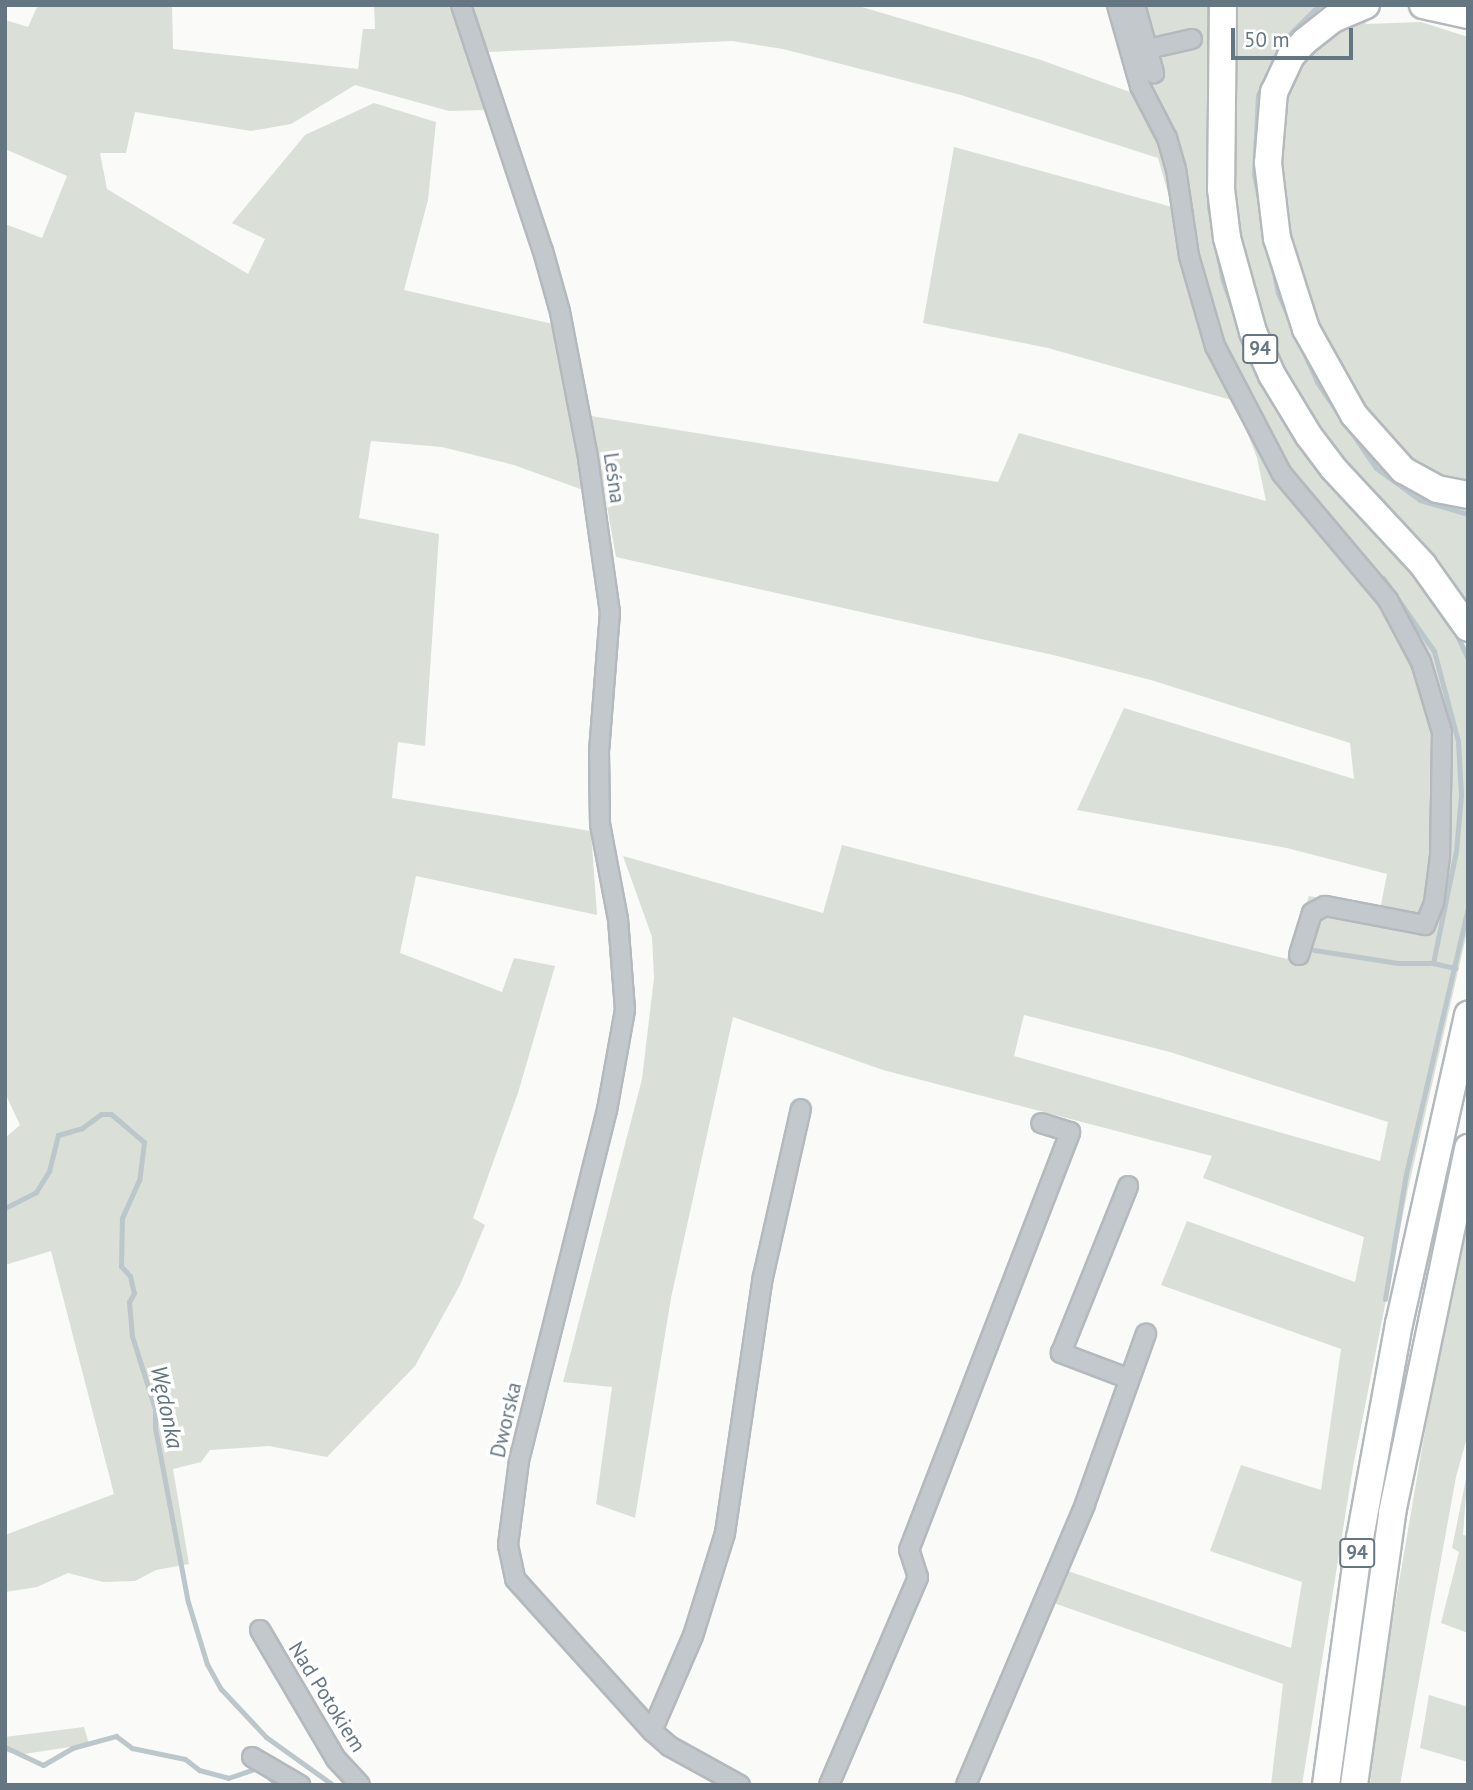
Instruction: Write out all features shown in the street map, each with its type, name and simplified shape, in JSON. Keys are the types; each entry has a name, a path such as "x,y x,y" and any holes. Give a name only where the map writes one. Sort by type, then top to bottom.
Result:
{"highway":[{"name":"94","path":"1223,5 1221,188 1235,274 1253,332 1272,375 1309,436 1333,468 1423,565 1468,628"},
{"path":"1366,5 1333,19 1311,35 1292,56 1274,92 1268,151 1277,238 1306,329 1354,415 1403,470 1437,489 1468,495"},
{"path":"1423,5 1468,15"},
{"name":"94","path":"1326,1785 1360,1538 1394,1346 1468,1015"},
{"name":"94","path":"1354,1785 1392,1513 1468,1148"}],"street":[{"name":"Leśna","path":"461,5 547,263 589,458 610,612 599,752 600,824 618,919 622,971"},
{"path":"1117,5 1140,86 1167,138 1176,169 1189,256 1214,346 1282,474 1388,600 1421,662 1433,693 1442,732 1444,808 1434,903 1426,933 1325,906 1312,913 1298,955"},
{"path":"1135,5 1154,73"},
{"path":"1147,49 1192,39"},
{"name":"Dworska","path":"622,971 625,1010 620,1051 530,1415 507,1536 515,1579 652,1731 669,1746 740,1785"},
{"path":"652,1731 693,1636 725,1533 763,1277 801,1108"},
{"path":"829,1785 918,1577 909,1550 1070,1132 1041,1123"},
{"path":"1128,1186 1062,1353 1128,1378"},
{"path":"966,1785 1085,1504 1146,1334"},
{"name":"Nad Potokiem","path":"260,1630 336,1759 360,1785"},
{"path":"252,1757 300,1785"}],"shaded area":[{"path":"38,5 172,5 173,49 358,69 363,29 375,29 374,5 454,5 486,110 449,111 355,85 291,124 251,131 135,112 126,153 100,153 107,189 248,274 265,239 232,223 305,135 374,103 436,122 428,200 404,290 553,324 586,491 514,465 442,447 371,441 359,518 439,534 425,746 398,742 392,798 591,831 597,915 416,876 400,953 502,992 514,958 555,966 518,1093 473,1218 485,1225 460,1285 415,1366 327,1457 269,1446 210,1450 201,1462 173,1469 189,1564 156,1570 135,1581 103,1582 68,1573 37,1587 5,1592 5,1535 114,1494 51,1251 5,1265 5,1138 20,1125 5,1093 5,224 42,238 67,176 5,149 5,20 28,27"},
{"path":"473,5 855,5 1038,59 1130,92 1111,5 1129,5 1158,65 1167,50 1160,39 1148,33 1139,5 1214,5 1233,307 1468,649 1468,928 1408,1189 1353,1467 1302,1785 1271,1785 1283,1684 1051,1602 1065,1570 1291,1648 1302,1582 1210,1551 1241,1465 1321,1490 1341,1349 1161,1285 1187,1221 1355,1282 1364,1237 1203,1178 1212,1156 883,1070 733,1017 671,1298 635,1518 596,1504 612,1387 563,1382 642,1079 654,978 652,937 623,856 823,913 842,845 1287,959 1309,896 1380,910 1387,874 1287,848 1077,810 1124,708 1354,779 1350,743 1151,680 1053,655 616,557 591,416 998,482 1019,433 1266,501 1257,458 1235,401 1048,348 923,323 954,147 1172,207 1158,158 961,95 783,49 732,41 488,52","holes":["1024,1015 1170,1052 1388,1122 1380,1161 1014,1056"]},
{"path":"1231,5 1340,5 1292,40 1261,185 1364,445 1402,483 1468,506 1468,612 1335,457 1273,356 1236,239"},
{"path":"1364,16 1366,24 1421,22 1468,37 1468,488 1405,463 1326,356 1281,215 1278,108 1309,49"},
{"path":"1468,1224 1468,1434 1456,1477 1400,1785 1370,1785 1381,1687 1443,1326"},
{"path":"1468,1469 1463,1535 1468,1536 1468,1633 1441,1623 1459,1552 1452,1548"},
{"path":"1429,1695 1468,1707 1468,1762 1420,1748"},
{"path":"84,1727 89,1744 24,1754 5,1752 5,1737"}],"waterway":[{"path":"1209,5 1209,207 1223,281 1252,363"},
{"path":"1319,5 1285,39 1258,95 1254,174 1278,293 1317,382 1376,468 1420,500 1468,514"},
{"path":"1263,384 1297,442"},
{"path":"1383,578 1434,651 1458,741 1461,795 1456,851 1433,963 1455,968"},
{"path":"1454,629 1468,659"},
{"path":"1385,1299 1406,1174 1468,908"},
{"path":"1314,950 1398,963 1433,963"},
{"name":"Wędonka","path":"5,1208 36,1192 49,1171 58,1135 82,1128 101,1114 111,1114 144,1142 139,1180 122,1218 121,1266 130,1276 134,1293 129,1302 132,1336 155,1409 155,1428 188,1602 207,1664 221,1689 266,1737 333,1785"},
{"path":"5,1747 43,1765 72,1748 116,1736 132,1748 185,1759 199,1770 228,1778 257,1768 278,1785"}]}
